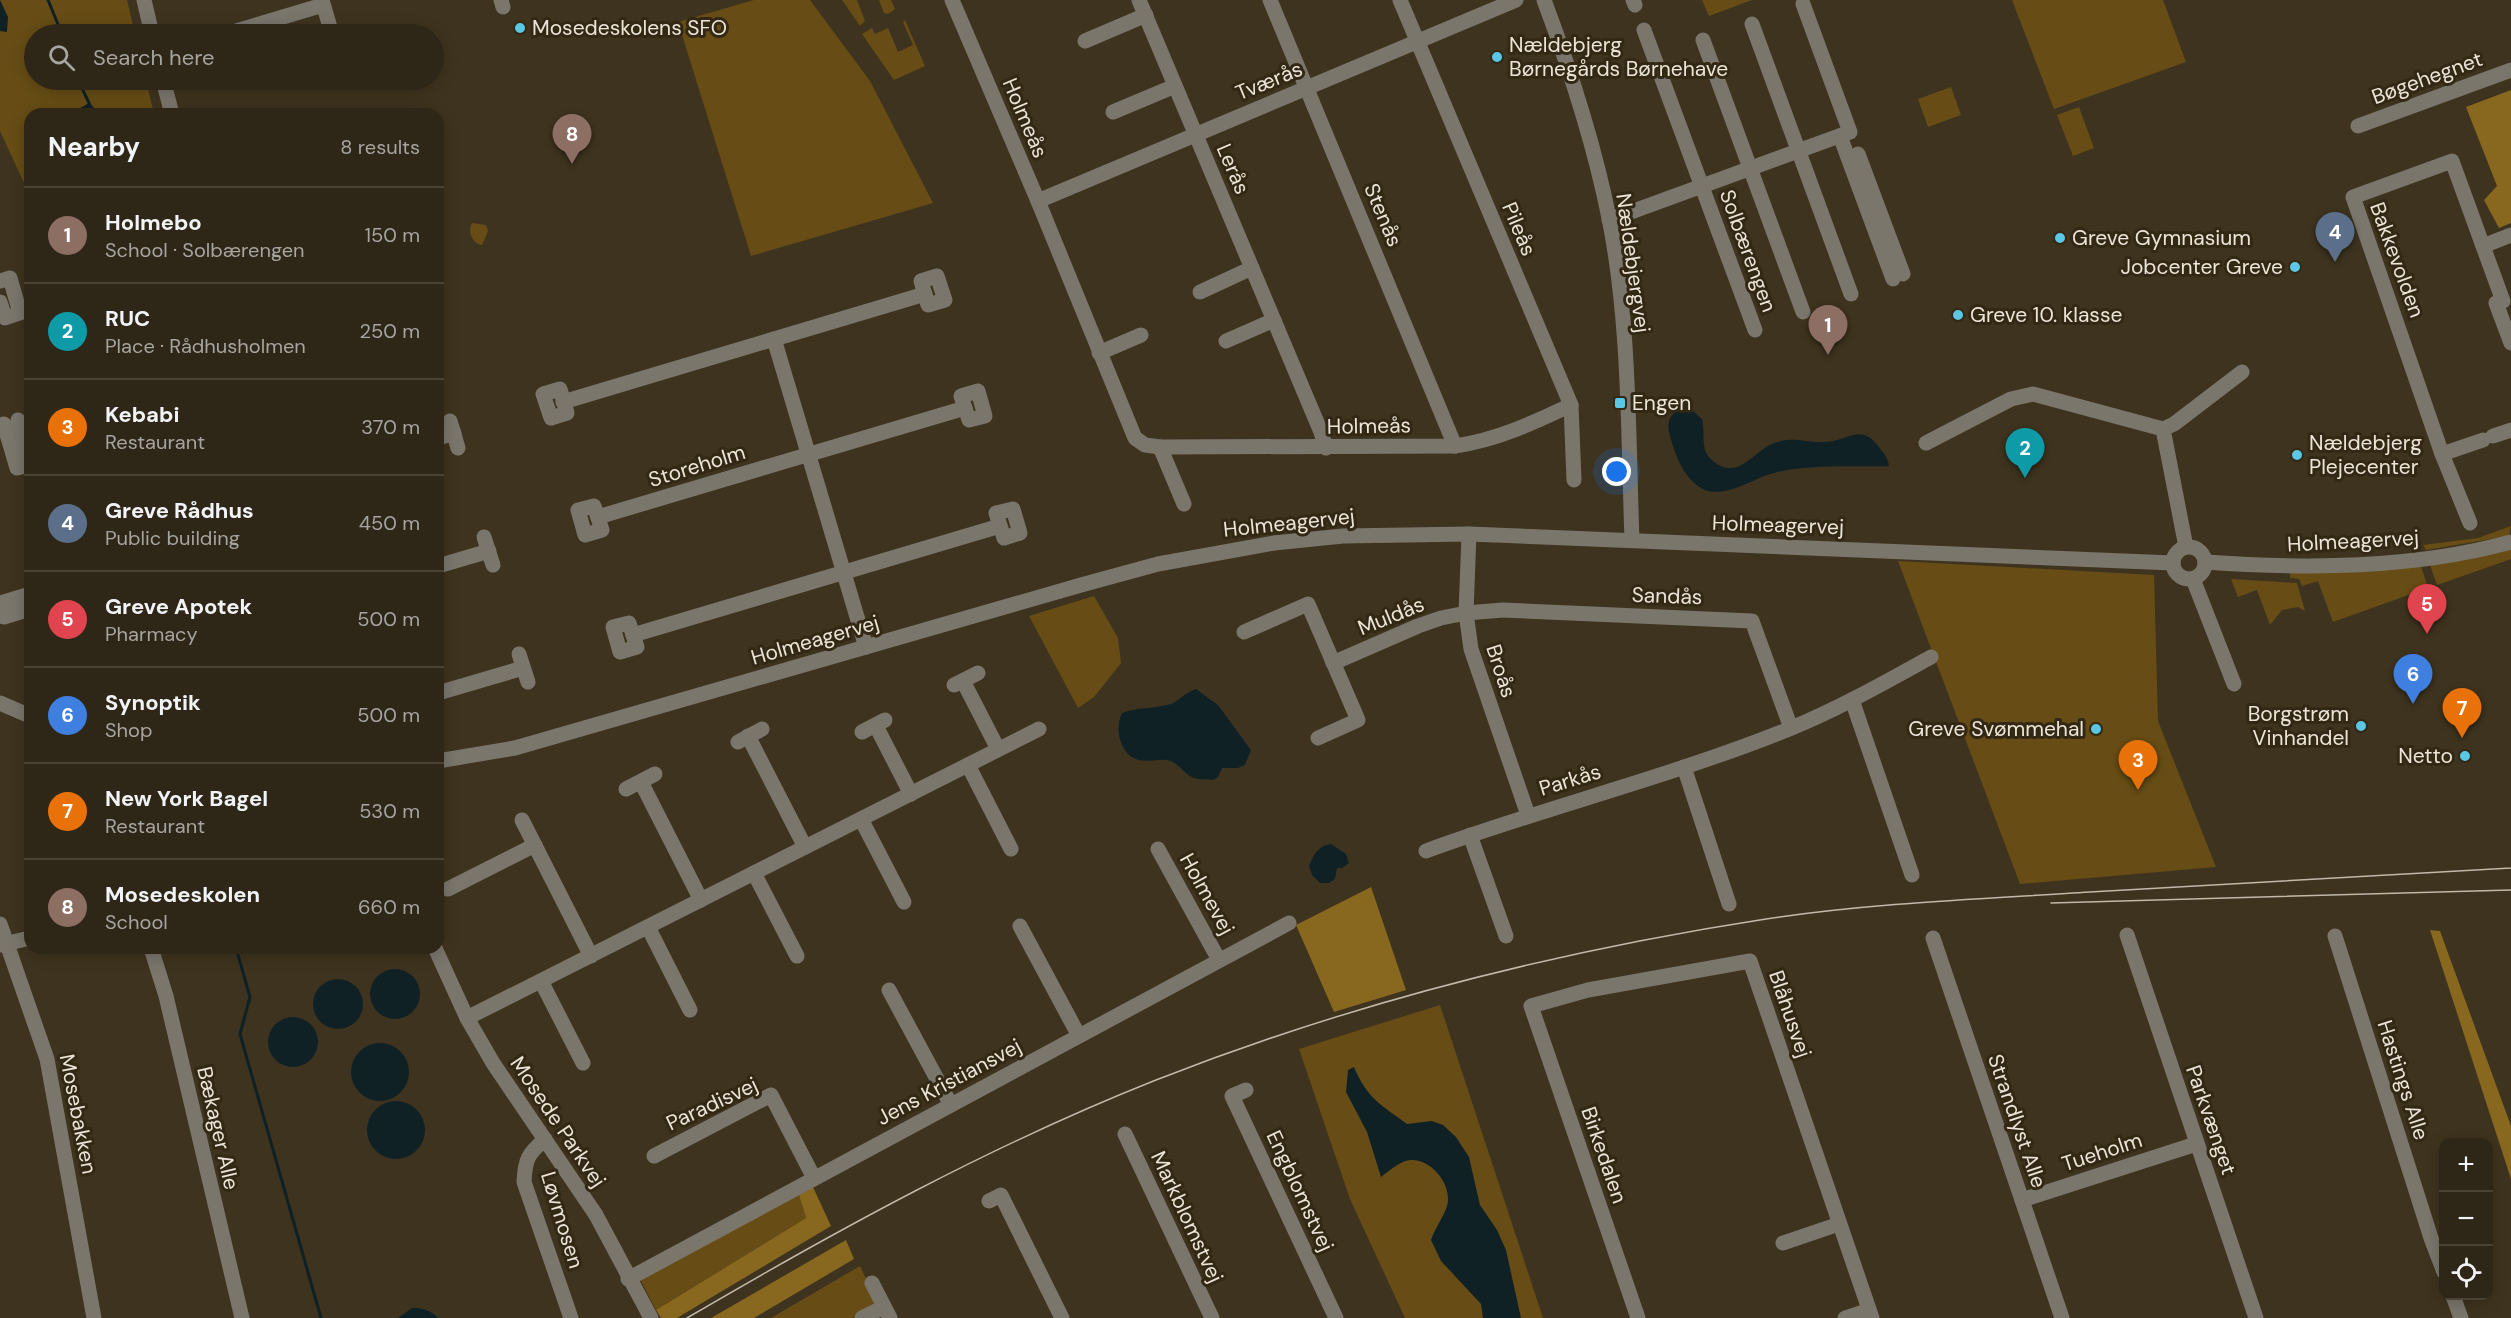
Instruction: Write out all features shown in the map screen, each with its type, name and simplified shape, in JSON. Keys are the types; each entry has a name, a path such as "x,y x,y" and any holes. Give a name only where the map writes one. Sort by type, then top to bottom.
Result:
{"street":[{"path":"144,0 150,24"},
{"name":"Holmeås","path":"952,0 1038,201 1099,353 1136,438 1145,445 1326,448 1455,446 1479,443 1509,434 1571,405"},
{"name":"Lerås","path":"1139,0 1326,448"},
{"name":"Stenås","path":"1270,0 1455,446"},
{"name":"Pileås","path":"1400,0 1571,405 1574,480"},
{"name":"Tværås","path":"1038,201 1516,0"},
{"name":"Nældebjergvej","path":"1544,0 1580,100 1609,220 1619,291 1632,540"},
{"path":"256,24 322,2 329,24"},
{"path":"1803,4 1845,134 1896,271 1858,154"},
{"path":"1084,41 1146,15"},
{"path":"1752,24 1851,294"},
{"name":"Solbærengen","path":"1644,30 1755,330"},
{"name":"Solbærengen","path":"1703,40 1803,312"},
{"name":"Bøgehegnet","path":"2358,126 2511,70"},
{"path":"1113,112 1175,86"},
{"path":"166,90 170,108"},
{"path":"1609,220 1845,134"},
{"name":"Bakkevolden","path":"2470,523 2442,454 2353,197 2452,161 2503,301 2496,303 2511,343"},
{"path":"2483,246 2511,235"},
{"path":"1200,292 1252,268"},
{"path":"0,281 10,278 20,313 5,318 0,302"},
{"path":"563,402 925,294"},
{"path":"1226,341 1274,320"},
{"path":"1099,353 1141,335"},
{"path":"774,339 866,647"},
{"path":"1926,443 2011,399 2033,394 2163,429 2174,424 2242,372"},
{"name":"Storeholm","path":"598,518 965,408"},
{"path":"13,421 24,448"},
{"path":"2163,429 2186,547"},
{"path":"2442,454 2511,430"},
{"path":"444,436 454,434"},
{"path":"1160,447 1184,504"},
{"path":"633,635 1000,526"},
{"name":"Holmeagervej","path":"444,760 515,748 1092,582 1213,553 1343,536 1469,534 2173,563"},
{"name":"Broås","path":"1469,534 1466,613 1471,649 1528,815"},
{"name":"Holmeagervej","path":"2205,562 2339,566 2405,562 2508,542"},
{"path":"2186,547 2192,547 2201,552 2205,562 2202,572 2193,579 2176,574 2173,563 2176,553 2186,547"},
{"path":"444,564 489,551"},
{"path":"2193,579 2234,684"},
{"path":"0,603 24,596"},
{"path":"1244,632 1308,604 1358,720 1318,738"},
{"name":"Sandås","path":"1466,613 1503,610 1752,621 1791,729"},
{"path":"0,615 4,617 24,611"},
{"name":"Muldås","path":"1333,663 1418,626 1466,613"},
{"name":"Parkås","path":"1426,851 1528,815 1684,767 1791,729 1852,700 1931,657"},
{"path":"444,691 523,668"},
{"path":"978,673 959,683 998,749"},
{"path":"1852,700 1912,875"},
{"path":"0,703 24,713"},
{"path":"874,726 910,794"},
{"path":"467,1018 1040,729"},
{"path":"749,736 805,847"},
{"path":"968,765 1011,849"},
{"path":"1684,767 1729,904"},
{"path":"626,789 655,774"},
{"path":"641,782 701,900"},
{"path":"861,819 904,902"},
{"path":"522,820 591,956"},
{"path":"1470,835 1506,936"},
{"path":"448,889 535,845"},
{"name":"Holmevej","path":"1158,849 1219,960"},
{"path":"754,873 797,956"},
{"name":"Jens Kristiansvej","path":"628,1279 1289,923"},
{"name":"Mosebakken","path":"0,924 4,944 47,1059 94,1318"},
{"path":"1020,926 1079,1036"},
{"path":"648,927 690,1010"},
{"name":"Parkvænget","path":"2127,935 2256,1318"},
{"name":"Hastings Alle","path":"2335,936 2427,1228 2439,1259"},
{"name":"Strandlyst Alle","path":"1933,938 2062,1318"},
{"path":"4,944 24,939"},
{"name":"Bækager Alle","path":"153,954 166,996 242,1318"},
{"name":"Mosede Parkvej","path":"438,954 467,1018 493,1064 596,1215 628,1279 651,1318"},
{"name":"Blåhusvej","path":"1531,1006 1588,990 1750,961 1871,1314 1845,1318"},
{"path":"541,981 583,1063"},
{"path":"889,990 951,1105"},
{"name":"Birkedalen","path":"1531,1006 1638,1318"},
{"name":"Engblomstvej","path":"1246,1090 1232,1096 1336,1318"},
{"name":"Paradisvej","path":"654,1156 771,1095 814,1178"},
{"name":"Markblomstvej","path":"1125,1134 1212,1318"},
{"name":"Løvmosen","path":"545,1139 530,1152 525,1164 524,1182 571,1318"},
{"name":"Tueholm","path":"2022,1200 2196,1144"},
{"path":"989,1201 1001,1195 1062,1318"},
{"path":"1783,1243 1839,1224"},
{"path":"862,1318 887,1312 872,1283"},
{"path":"2454,1300 2461,1318"}],"shaded area":[{"path":"0,0 127,0 133,24 24,24 24,90 148,90 153,108 24,108 24,183 0,131"},
{"path":"0,0 8,17 7,32 0,31"},
{"path":"754,0 810,0 870,81 933,203 751,256 678,22"},
{"path":"842,0 857,0 865,21 860,26"},
{"path":"879,0 891,0 895,9 888,14 884,13"},
{"path":"1702,0 1752,0 1709,16"},
{"path":"2012,0 2163,0 2186,62 2054,109"},
{"path":"905,20 925,66 894,80 862,34 872,28 875,34 888,28 898,52 913,45 903,22"},
{"path":"1951,87 1961,115 1928,127 1918,99"},
{"path":"2511,90 2511,223 2499,228 2484,200 2497,186 2466,107"},
{"path":"89,103 94,108 80,108"},
{"path":"2079,107 2094,148 2073,156 2057,115"},
{"path":"472,223 486,225 488,231 482,245 472,237 470,230"},
{"path":"1683,408 1693,411 1702,419 1706,452 1722,467 1738,466 1767,447 1781,441 1824,442 1859,434 1871,439 1888,460 1889,466 1815,467 1786,470 1766,475 1733,489 1708,491 1693,482 1687,475 1677,458 1671,440 1669,420 1673,414"},
{"path":"2511,526 2509,536 2426,550 2423,545 2478,538"},
{"path":"2511,549 2511,559 2437,585 2430,565"},
{"path":"1898,561 2154,575 2158,721 2216,867 2020,884"},
{"path":"2421,566 2428,588 2333,622 2318,581 2302,586 2299,579 2290,578 2290,573"},
{"path":"2231,579 2297,583 2305,611 2298,607 2282,610 2270,625 2257,590 2238,597"},
{"path":"1094,596 1118,638 1121,663 1094,697 1078,708 1029,616"},
{"path":"1196,689 1218,705 1251,750 1245,765 1238,768 1222,768 1218,777 1213,780 1199,779 1190,776 1171,761 1139,760 1127,753 1120,741 1119,733 1122,713 1171,704"},
{"path":"1331,844 1346,854 1349,863 1342,868 1337,868 1335,879 1329,883 1320,883 1312,875 1309,866 1317,851"},
{"path":"1371,887 1406,990 1334,1012 1296,925"},
{"path":"2430,930 2440,931 2511,1126 2511,1179"},
{"path":"390,969 400,969 413,976 420,989 420,999 413,1012 400,1019 390,1019 381,1015 374,1008 370,999 370,989 374,980 381,973"},
{"path":"338,979 352,983 359,990 363,1004 359,1018 352,1025 338,1029 324,1025 317,1018 313,1004 317,990 324,983"},
{"path":"1440,1005 1543,1318 1405,1318 1350,1199 1299,1049"},
{"path":"293,1017 311,1024 318,1042 311,1060 293,1067 275,1060 268,1042 275,1024"},
{"path":"380,1043 391,1045 404,1056 409,1072 407,1083 396,1096 380,1101 369,1099 356,1088 351,1072 353,1061 364,1048"},
{"path":"1354,1067 1370,1094 1407,1124 1432,1121 1443,1125 1456,1137 1469,1157 1480,1205 1497,1230 1506,1250 1521,1318 1483,1318 1481,1304 1441,1261 1431,1240 1447,1206 1448,1198 1447,1190 1439,1174 1425,1163 1410,1160 1399,1164 1381,1177 1367,1132 1346,1092 1348,1070"},
{"path":"396,1101 407,1103 420,1114 425,1130 423,1141 412,1154 396,1159 385,1157 372,1146 367,1130 369,1119 380,1106"},
{"path":"813,1187 831,1226 677,1318 661,1318 656,1310 806,1218 799,1195"},
{"path":"799,1195 806,1218 656,1310 640,1279"},
{"path":"846,1240 854,1259 754,1318 711,1318"},
{"path":"860,1266 876,1299 871,1308 852,1318 771,1318"},
{"path":"412,1308 426,1310 438,1318 398,1318"}],"waterway":[{"path":"48,0 58,24"},
{"path":"83,90 90,105"},
{"path":"238,954 250,997 240,1034 321,1318"}],"tram line":[{"path":"687,1318 801,1252 917,1190 1095,1105 1230,1052 1305,1027 1380,1004 1533,964 1688,932 1766,919 1887,905 2511,868"},
{"path":"2051,903 2511,890"}],"place":[{"name":"Mosedeskolens SFO","path":"520,28"},
{"name":"Nældebjerg Børnegårds Børnehave","path":"1497,57"},
{"name":"Mosedeskolen","path":"572,164"},
{"name":"Greve Gymnasium","path":"2060,238"},
{"name":"Greve Rådhus","path":"2335,262"},
{"name":"Jobcenter Greve","path":"2295,267"},
{"name":"Greve 10. klasse","path":"1958,315"},
{"name":"Holmebo","path":"1828,355"},
{"name":"Engen","path":"1620,403"},
{"name":"Nældebjerg Plejecenter","path":"2297,455"},
{"name":"RUC","path":"2025,478"},
{"name":"Greve Apotek","path":"2427,634"},
{"name":"Synoptik","path":"2413,704"},
{"name":"Borgstrøm Vinhandel","path":"2361,726"},
{"name":"Greve Svømmehal","path":"2096,729"},
{"name":"New York Bagel","path":"2462,738"},
{"name":"Netto","path":"2465,756"},
{"name":"Kebabi","path":"2138,790"}]}
